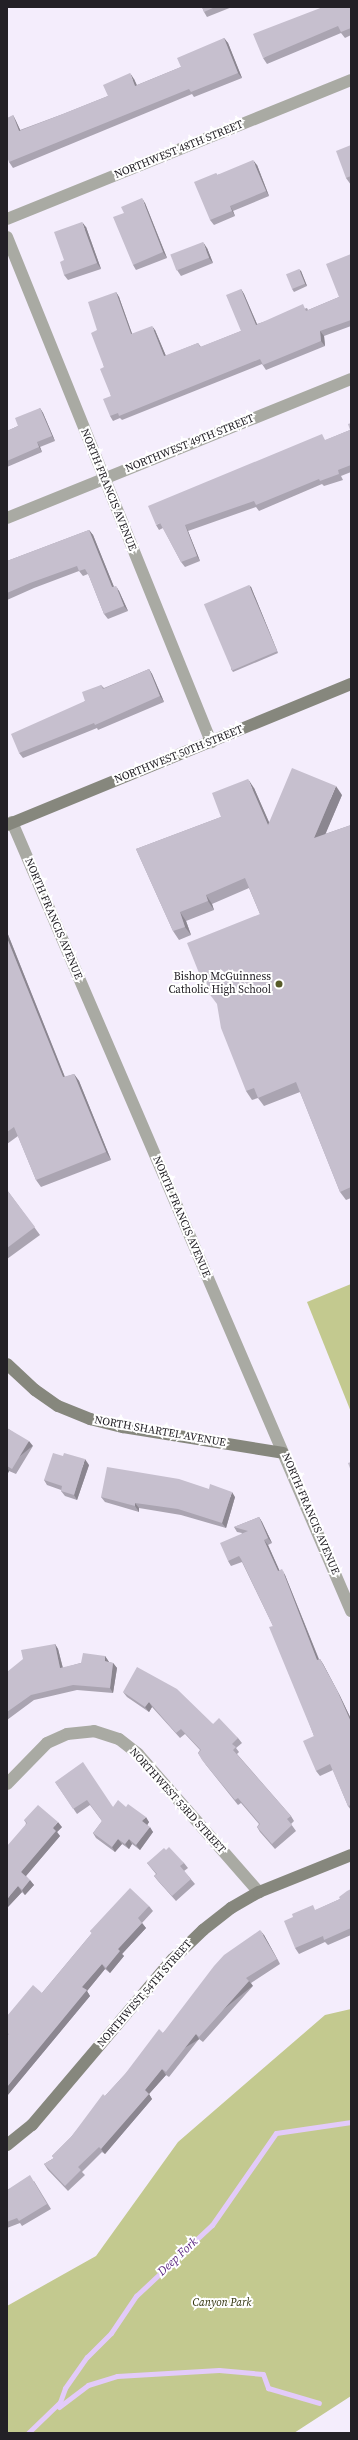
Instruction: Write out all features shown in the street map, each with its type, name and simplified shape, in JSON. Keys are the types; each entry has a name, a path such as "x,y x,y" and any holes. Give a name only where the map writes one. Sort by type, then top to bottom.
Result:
{"street":[{"name":"NORTHWEST 48TH STREET","path":"7,219 351,80"},
{"name":"NORTH FRANCIS AVENUE","path":"7,237 103,479 211,742"},
{"name":"NORTHWEST 49TH STREET","path":"7,518 351,379"},
{"name":"NORTHWEST 50TH STREET","path":"10,824 351,684"},
{"name":"NORTH FRANCIS AVENUE","path":"10,824 351,1611"},
{"name":"NORTH SHARTEL AVENUE","path":"7,1364 35,1390 58,1406 90,1419 123,1427 283,1453"},
{"name":"NORTHWEST 53RD STREET","path":"7,1784 47,1743 67,1734 94,1731 119,1739 138,1754 259,1892"},
{"name":"NORTHWEST 54TH STREET","path":"7,2145 32,2125 173,1959 231,1908 259,1892 351,1855"}],"green space":[{"path":"351,1284 351,1412 307,1302"},
{"name":"Canyon Park","path":"351,2009 351,2396 294,2433 7,2433 7,2306 96,2256 178,2142 325,2015"}],"building":[{"path":"202,7 215,7 204,12"},
{"path":"323,7 351,7 351,28 341,32 338,26 263,58 253,34"},
{"path":"224,38 238,73 191,92 189,89 9,162 7,157 7,118 13,115 19,131 108,96 103,85 130,73 135,86 181,67 177,58"},
{"path":"351,145 351,176 346,178 336,151"},
{"path":"253,160 266,191 230,206 232,211 210,220 194,182 216,173 217,175"},
{"path":"142,198 163,252 133,265 113,217 124,213 121,207"},
{"path":"82,222 97,263 64,275 60,262 64,260 54,232"},
{"path":"203,242 209,258 176,270 170,255"},
{"path":"351,254 351,320 320,331 321,341 263,365 260,359 119,416 118,413 110,416 103,399 111,396 100,369 104,367 91,333 97,330 88,302 116,292 131,334 152,326 164,356 198,343 200,347 241,331 226,295 241,289 256,325 303,304 306,311 339,297 326,264"},
{"path":"299,269 305,284 292,289 286,274"},
{"path":"40,408 52,436 37,442 39,447 7,461 7,431 18,426 15,418"},
{"path":"351,423 351,465 338,470 339,474 320,481 319,479 256,505 254,501 185,525 197,556 181,562 160,523 156,525 148,506 322,434 325,440 350,430 348,424"},
{"path":"89,530 112,587 116,586 124,606 104,614 89,576 85,569 79,571 77,566 7,593 7,561"},
{"path":"249,585 277,651 232,670 204,604"},
{"path":"149,669 160,696 95,725 94,723 19,753 11,734 85,701 82,692 101,685 103,689"},
{"name":"Bishop McGuinness Catholic High School","path":"292,768 336,786 314,838 351,825 351,1187 340,1192 296,1082 258,1098 254,1088 246,1091 221,1028 217,1004 205,988 187,943 260,914 245,878 206,895 208,901 180,912 185,927 173,931 136,849 221,817 212,793 248,779 268,825"},
{"path":"7,938 63,1077 74,1074 106,1152 36,1180 14,1127 7,1132"},
{"path":"7,1190 35,1227 7,1248"},
{"path":"7,1428 29,1441 12,1469 7,1466"},
{"path":"53,1453 63,1456 64,1453 85,1459 74,1495 61,1491 62,1486 44,1480"},
{"path":"351,1462 351,1471 348,1463"},
{"path":"107,1467 179,1479 209,1489 210,1484 232,1492 222,1523 178,1509 135,1503 135,1506 101,1497"},
{"path":"259,1517 268,1538 264,1540 278,1571 282,1569 317,1660 320,1659 337,1690 351,1722 351,1805 348,1806 330,1764 316,1771 303,1741 314,1736 269,1627 273,1626 241,1559 239,1556 228,1561 220,1543 248,1531 234,1527"},
{"path":"55,1644 60,1668 81,1663 83,1653 105,1656 105,1661 113,1663 110,1688 73,1685 31,1695 7,1712 7,1672 23,1659 21,1650"},
{"path":"137,1667 177,1689 213,1724 219,1718 238,1738 232,1744 236,1747 233,1750 291,1816 287,1819 292,1825 272,1844 257,1827 260,1824 238,1798 235,1800 202,1760 198,1753 201,1750 181,1729 176,1733 149,1702 145,1707 123,1692"},
{"path":"83,1762 113,1807 118,1800 126,1807 128,1804 146,1817 142,1821 150,1827 136,1845 129,1839 125,1844 118,1839 112,1847 93,1833 102,1821 87,1800 73,1809 55,1782"},
{"path":"38,1805 58,1822 53,1828 56,1831 21,1872 30,1880 22,1890 18,1886 7,1899 7,1846 27,1823 24,1820"},
{"path":"169,1847 184,1863 180,1866 191,1879 172,1896 154,1876 157,1874 147,1863 164,1848 166,1850"},
{"path":"130,1888 149,1906 138,1918 142,1923 118,1949 120,1951 106,1968 102,1964 82,1987 87,1990 7,2087 7,2036 9,2034 7,2033 7,2016 33,1985 42,1993 92,1933 90,1931"},
{"path":"351,1889 351,1928 324,1940 323,1936 295,1948 284,1921 293,1917 292,1914 313,1905 315,1910 340,1899 339,1897"},
{"path":"260,1930 277,1959 246,1978 249,1981 199,2037 196,2034 166,2072 162,2069 145,2090 149,2094 101,2149 99,2147 78,2167 81,2170 65,2186 44,2164 54,2158 52,2156 71,2137 103,2094 105,2096 125,2074 159,2029 163,2033 224,1955"},
{"path":"30,2175 47,2204 19,2221 17,2218 7,2222 7,2190"}],"waterway":[{"name":"Deep Fork","path":"28,2433 60,2402 65,2388 87,2357 111,2333 136,2296 212,2225 276,2133 351,2122"},
{"path":"59,2407 88,2385 117,2376 219,2370 263,2374 268,2388 319,2403"}],"place":[{"name":"Bishop McGuinness Catholic High School","path":"279,984"}]}
